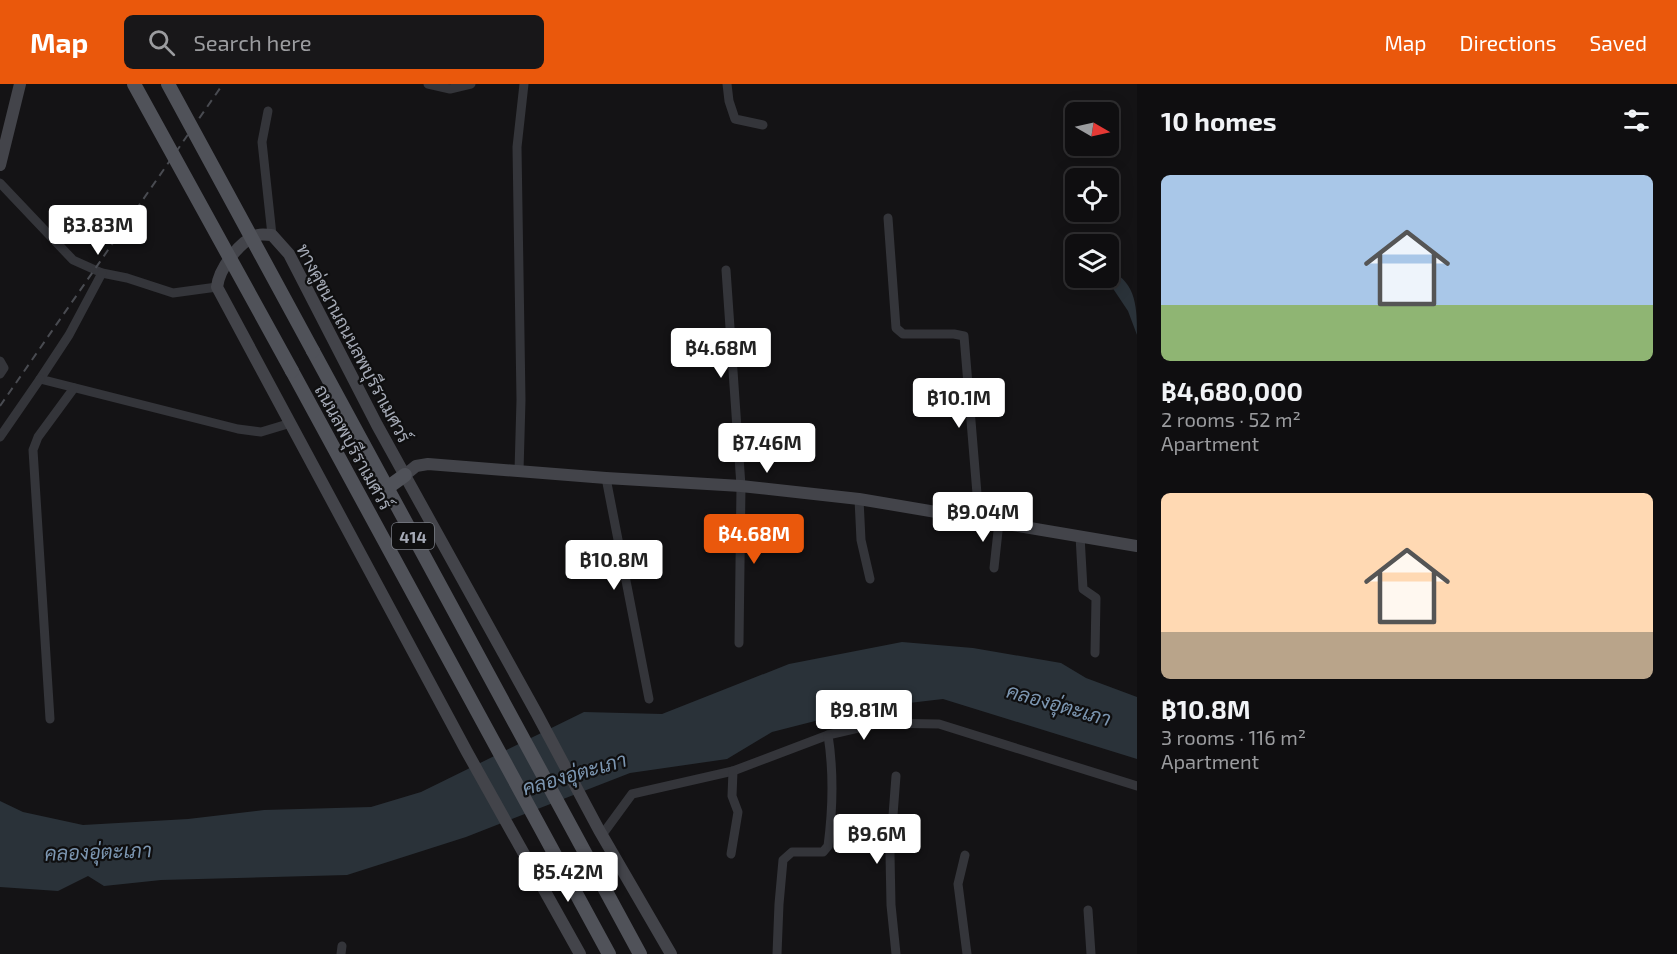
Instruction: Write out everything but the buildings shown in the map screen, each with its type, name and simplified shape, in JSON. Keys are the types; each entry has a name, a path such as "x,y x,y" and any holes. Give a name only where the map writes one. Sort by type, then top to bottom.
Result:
{"main road":[{"path":"0,165 20,84"},
{"name":"ถนนลพบุรีราเมศวร์","path":"134,84 609,954"},
{"name":"ถนนลพบุรีราเมศวร์","path":"168,84 640,954"},
{"name":"ทางคู่ขนานถนนลพบุรีราเมศวร์","path":"217,287 218,276 235,251 257,235 273,236 289,254 405,475 601,832 671,954"},
{"path":"217,287 467,752 580,954"},
{"path":"387,488 416,466 428,464 741,486 859,499 1137,546"}],"street":[{"path":"428,84 450,88 471,84"},
{"path":"519,471 521,400 517,147 524,84"},
{"path":"727,84 729,101 735,119 763,125"},
{"path":"268,111 262,142 273,236"},
{"path":"0,183 73,260 102,273 173,292 217,287"},
{"path":"888,218 896,328 903,334 964,336 979,518"},
{"path":"726,270 741,486 739,643"},
{"path":"0,437 69,335 102,273"},
{"path":"0,361 4,368 0,374"},
{"path":"40,379 238,429 261,432 291,423"},
{"path":"50,719 33,450 38,436 74,388"},
{"path":"606,478 649,699"},
{"path":"859,499 861,540 870,579"},
{"path":"994,568 999,522"},
{"path":"1080,536 1083,589 1096,598 1095,653"},
{"path":"601,832 632,794 733,771 828,735 880,723 939,724 1137,786"},
{"path":"777,954 783,860 792,852 823,852 828,846 833,791 828,735"},
{"path":"731,854 738,812 732,796 733,771"},
{"path":"896,776 890,854 891,905 896,954"},
{"path":"965,855 958,884 967,954"},
{"path":"1088,910 1091,954"}],"water":[{"path":"1119,276 1126,282 1134,298 1137,335 1128,311 1113,288 1119,288"},
{"name":"คลองอุ่ตะเภา","path":"902,642 973,648 1061,663 1086,678 1137,697 1137,759 943,699 866,708 772,732 727,759 630,773 466,837 347,875 161,880 104,886 88,876 58,891 0,887 0,801 23,812 83,825 188,819 264,810 371,807 421,792 584,712 662,714 789,664"}],"railway":[{"path":"0,406 223,84"}]}
